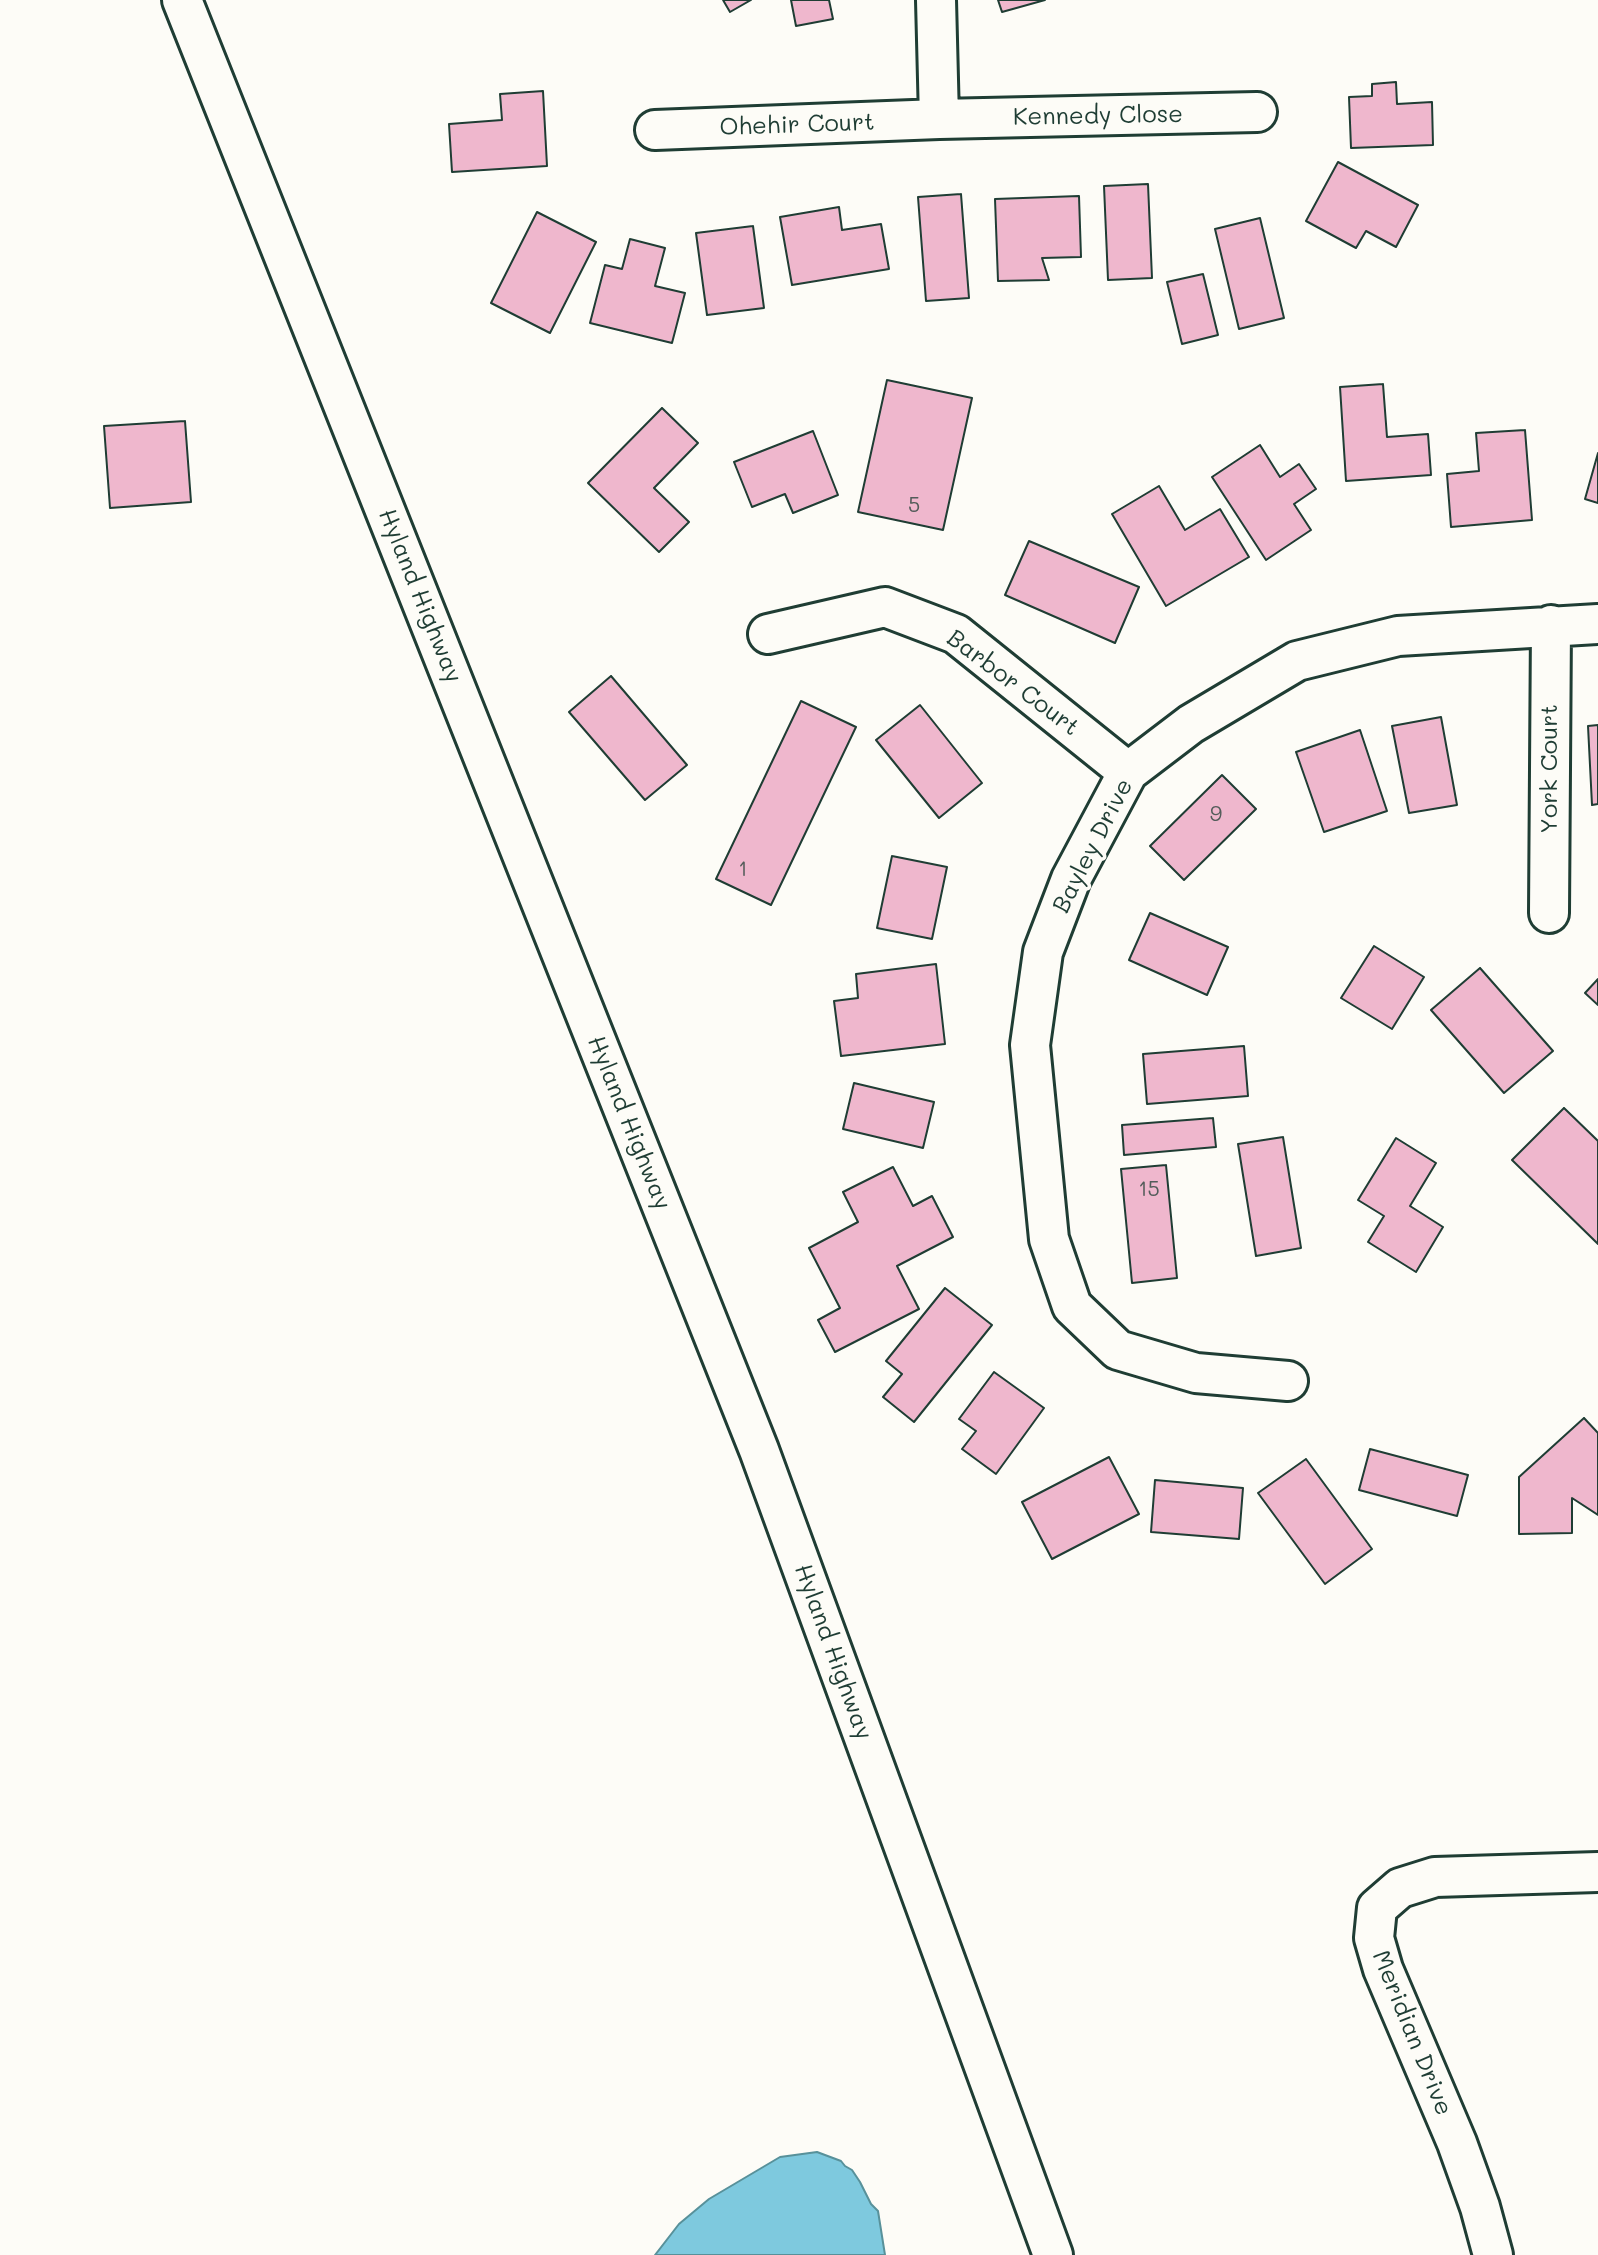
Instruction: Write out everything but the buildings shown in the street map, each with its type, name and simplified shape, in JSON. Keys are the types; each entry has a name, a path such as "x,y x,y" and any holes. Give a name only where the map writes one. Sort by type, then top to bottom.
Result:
{"street":[{"name":"Hyland Highway","path":"182,0 759,1450 1053,2255"},
{"path":"936,0 939,119"},
{"name":"Kennedy Close","path":"939,119 1257,112"},
{"name":"Ohehir Court","path":"655,130 939,119"},
{"name":"Barbor Court","path":"768,634 885,607 956,634 1128,772"},
{"name":"Bayley Drive","path":"1289,1381 1196,1373 1118,1350 1072,1306 1049,1239 1030,1045 1043,953 1071,879 1128,772 1191,724 1297,661 1398,636 1598,624"},
{"name":"York Court","path":"1549,913 1551,625"},
{"name":"Meridian Drive","path":"1493,2255 1480,2207 1457,2143 1384,1969 1374,1938 1377,1908 1400,1888 1435,1877 1598,1872"}],"water":[{"path":"817,2152 841,2161 852,2170 860,2182 871,2204 878,2211 885,2255 655,2255 679,2224 709,2199 780,2157"}]}
